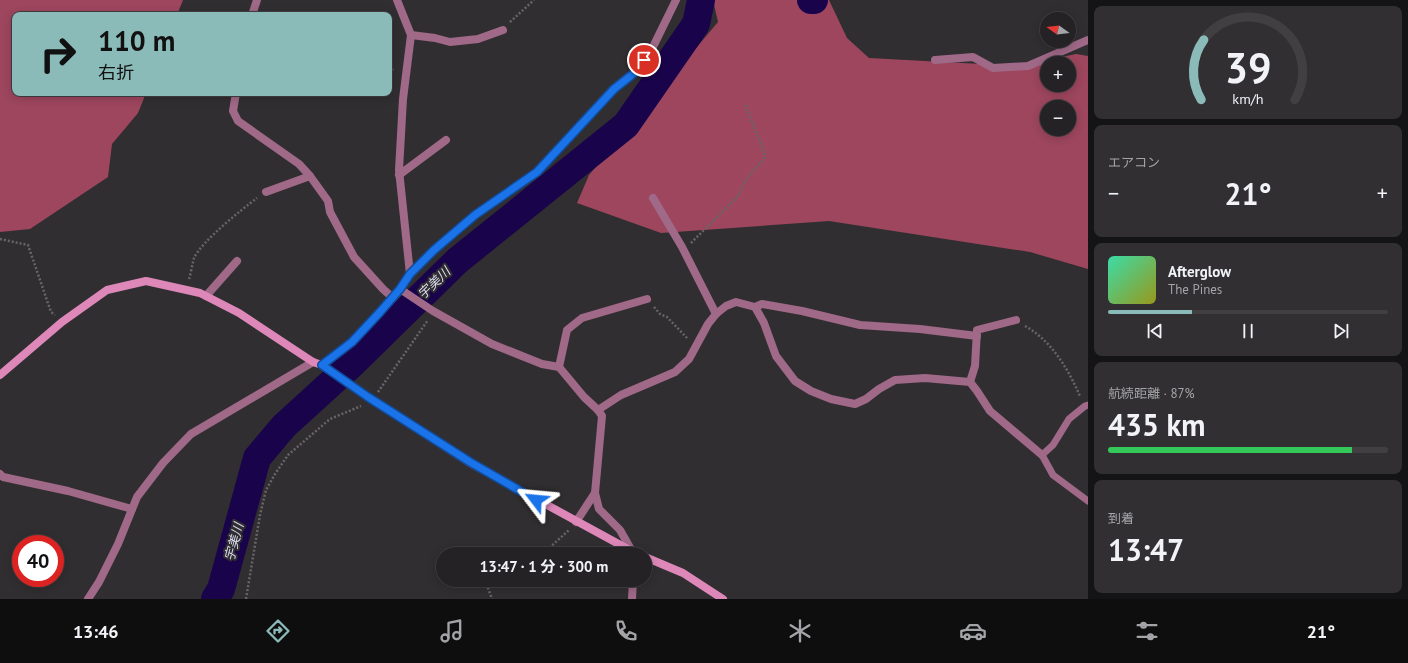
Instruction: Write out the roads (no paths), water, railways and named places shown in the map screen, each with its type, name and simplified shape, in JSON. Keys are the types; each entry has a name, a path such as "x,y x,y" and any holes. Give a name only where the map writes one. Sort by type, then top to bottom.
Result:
{"street":[{"path":"253,12 257,0"},
{"path":"397,0 411,35 404,99 399,175 410,274"},
{"path":"325,367 352,342 392,298 403,290 410,274 434,250 475,215 537,172 614,89 638,70 652,51 676,0"},
{"path":"411,35 435,38 450,42 478,39 503,30"},
{"path":"935,60 974,57 993,68 1028,66 1088,40"},
{"path":"236,96 233,111 238,121 299,164 310,176 328,201 330,212 354,258 392,298"},
{"path":"399,175 446,140"},
{"path":"266,192 310,176"},
{"path":"653,198 684,250 716,314"},
{"path":"206,296 237,261"},
{"path":"0,375 62,322 107,290 146,282 200,293 239,313 313,362 325,367 370,399 470,462 621,547"},
{"path":"403,290 431,309 492,344 542,364 558,367 584,397 598,410 602,416 595,493 599,509 620,530 630,547"},
{"path":"558,367 567,330 582,318 647,298"},
{"path":"598,410 621,395 675,372 689,359 708,324 716,314 726,306 736,302 754,307 762,304 802,311 860,325 920,329 977,336"},
{"path":"754,307 764,323 776,356 795,381 811,391 831,400 855,404 866,399 879,389 895,380 925,378 970,382 990,411 1042,455"},
{"path":"970,382 975,366 977,330 1016,320"},
{"path":"88,599 99,582 118,544 137,497 163,463 191,434 313,362"},
{"path":"0,474 3,477 68,492 132,510"},
{"path":"576,522 595,493"},
{"path":"652,561 683,574 722,599"},
{"path":"632,587 632,599"}],"lane":[{"path":"1086,405 1069,419 1053,445 1042,455 1053,474 1088,501"}],"waterway":[{"name":"宇美川","path":"215,599 221,589 257,458 284,426 352,364 457,261 626,125 696,24 701,0"}]}
